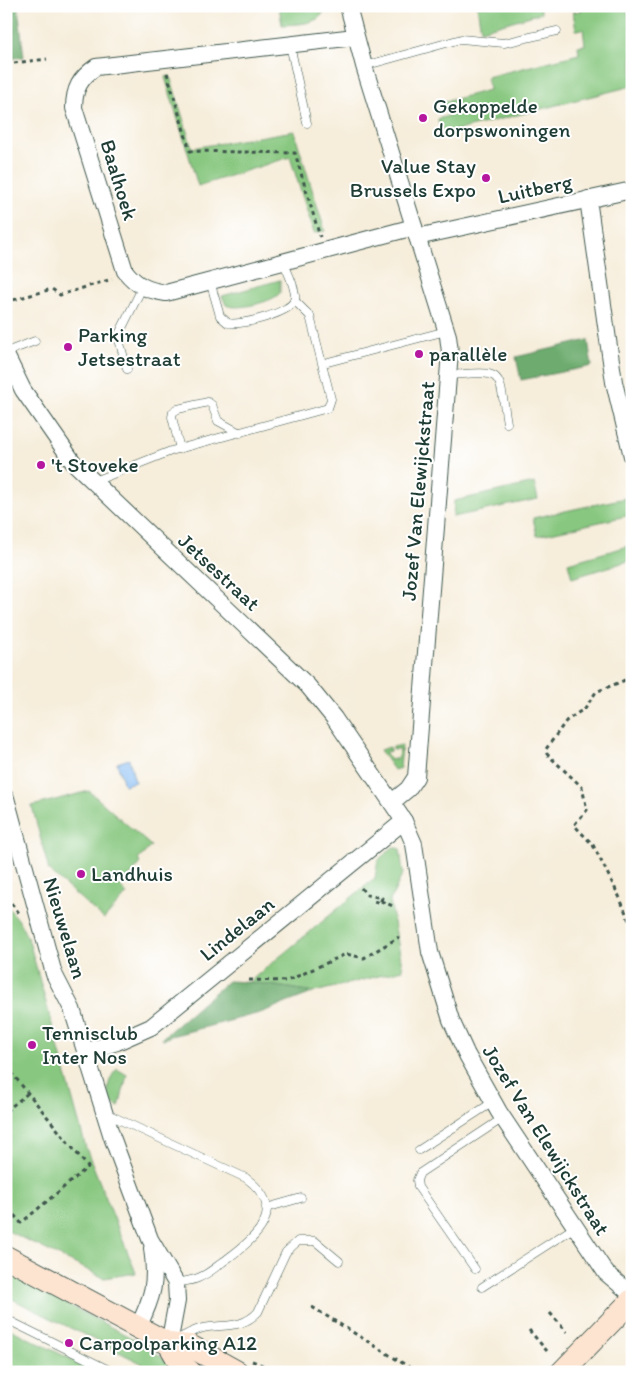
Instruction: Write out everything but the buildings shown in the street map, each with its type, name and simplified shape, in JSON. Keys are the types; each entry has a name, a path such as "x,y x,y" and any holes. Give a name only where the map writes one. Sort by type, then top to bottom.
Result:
{"main road":[{"path":"6,1257 169,1344 190,1346 237,1372"},
{"path":"562,1372 632,1300"},
{"path":"169,1344 180,1363 190,1372"}],"street":[{"name":"Jozef Van Elewijckstraat","path":"348,6 355,37 446,331 450,352 450,374 416,777 408,789 392,802"},
{"name":"Baalhoek","path":"142,288 132,281 125,271 74,108 74,96 77,85 85,75 96,67 108,64 355,37"},
{"name":"Luitberg","path":"416,232 632,190"},
{"path":"588,199 614,382 632,456"},
{"path":"142,288 166,293 284,261 416,232"},
{"name":"Jetsestraat","path":"7,357 23,390 64,450 93,482 262,640 308,686 334,718 404,821"},
{"name":"Nieuwelaan","path":"6,798 13,853 54,974 72,1008 104,1113 150,1239 176,1283"},
{"name":"Jozef Van Elewijckstraat","path":"404,821 414,844 424,924 443,996 467,1055 503,1118 606,1273 632,1295"},
{"name":"Lindelaan","path":"85,1052 117,1042 151,1027 404,821"},
{"name":"Nieuwelaan","path":"138,1327 151,1298 155,1279 150,1239"},
{"path":"169,1344 177,1301 176,1283"}],"lane":[{"path":"364,66 462,39 504,43 557,31"},
{"path":"290,45 307,124"},
{"path":"93,482 180,449 326,410 330,406 331,399 310,316 294,300 284,261"},
{"path":"210,281 220,316 228,323 238,324 284,311 294,300"},
{"path":"127,370 118,336 142,288"},
{"path":"328,362 446,331"},
{"path":"7,357 35,341"},
{"path":"450,374 487,372 496,375 500,383 507,423"},
{"path":"180,449 172,418 173,412 205,401 212,405 216,417 222,424 240,433"},
{"path":"419,1150 493,1102"},
{"path":"104,1113 246,1178 256,1186 263,1196 266,1208 265,1220 260,1231 252,1240 205,1275 176,1283"},
{"path":"475,1269 418,1187 417,1180 420,1173 503,1118"},
{"path":"266,1208 301,1198"},
{"path":"482,1287 575,1227"},
{"path":"169,1344 201,1329 242,1324 251,1320 258,1312 286,1252 298,1241 315,1241 339,1261"},
{"path":"6,1319 113,1372"}],"path":[{"path":"6,64 46,59"},
{"path":"167,70 190,151 295,153 320,237"},
{"path":"6,302 52,289 60,295 112,279"},
{"path":"625,680 596,692 585,708 566,721 546,749 547,754 582,787 587,810 574,825 593,845 619,896 632,928"},
{"path":"361,888 367,895 375,898 374,901 380,903 381,901 393,906"},
{"path":"6,897 23,918"},
{"path":"250,980 287,981 346,954 364,958 399,937"},
{"path":"6,1066 88,1167 21,1224 6,1206"},
{"path":"6,1111 28,1093"},
{"path":"312,1307 418,1372"},
{"path":"550,1313 567,1332"},
{"path":"529,1330 547,1352"}],"green space":[{"path":"6,6 18,6 24,57 6,59"},
{"path":"279,6 325,7 320,17 314,20 302,24 282,25"},
{"path":"477,6 540,6 541,13 481,30"},
{"path":"580,6 627,6 632,34 632,86 438,135 437,130 440,129 438,119 451,115 449,107 438,110 437,104 489,90 487,77 579,54 578,46 585,45 583,29 576,30 573,12 581,11"},
{"path":"170,76 192,148 294,131 325,231 314,233 290,157 198,186 165,77"},
{"path":"280,280 280,293 270,300 246,306 231,307 226,305 222,296"},
{"path":"588,340 592,366 521,380 516,357"},
{"path":"534,483 538,499 453,517 454,501"},
{"path":"625,498 631,515 537,536 533,518"},
{"path":"632,545 632,560 572,578 568,563"},
{"path":"402,745 400,768 394,770 380,750 390,747 391,751 385,752 391,760 398,758 399,749 393,750 393,747"},
{"path":"89,791 151,846 138,860 141,863 120,887 127,894 104,919 49,871 32,806"},
{"path":"393,847 400,849 403,873 390,901 403,970 315,992 249,982 375,878 378,860"},
{"name":"Tennisclub Inter Nos","path":"6,905 18,919 29,941 86,1148 136,1273 104,1278 6,1230"},
{"path":"228,981 249,982 315,992 260,1013 171,1036 163,1040 162,1038"},
{"path":"117,1069 127,1075 119,1107 110,1102 108,1093 110,1081"},
{"path":"6,1272 145,1345 181,1372 140,1372 143,1364 6,1296"},
{"path":"6,1327 97,1372 22,1372 6,1364"}],"water":[{"path":"129,759 135,782 124,785 117,763"}],"place":[{"name":"Gekoppelde dorpswoningen","path":"423,118"},
{"name":"Value Stay Brussels Expo","path":"486,178"},
{"name":"Parking Jetsestraat","path":"68,347"},
{"name":"parallèle","path":"419,354"},
{"name":"'t Stoveke","path":"41,465"},
{"name":"Landhuis","path":"81,874"},
{"name":"Tennisclub Inter Nos","path":"32,1045"},
{"name":"Carpoolparking A12","path":"69,1343"}]}
